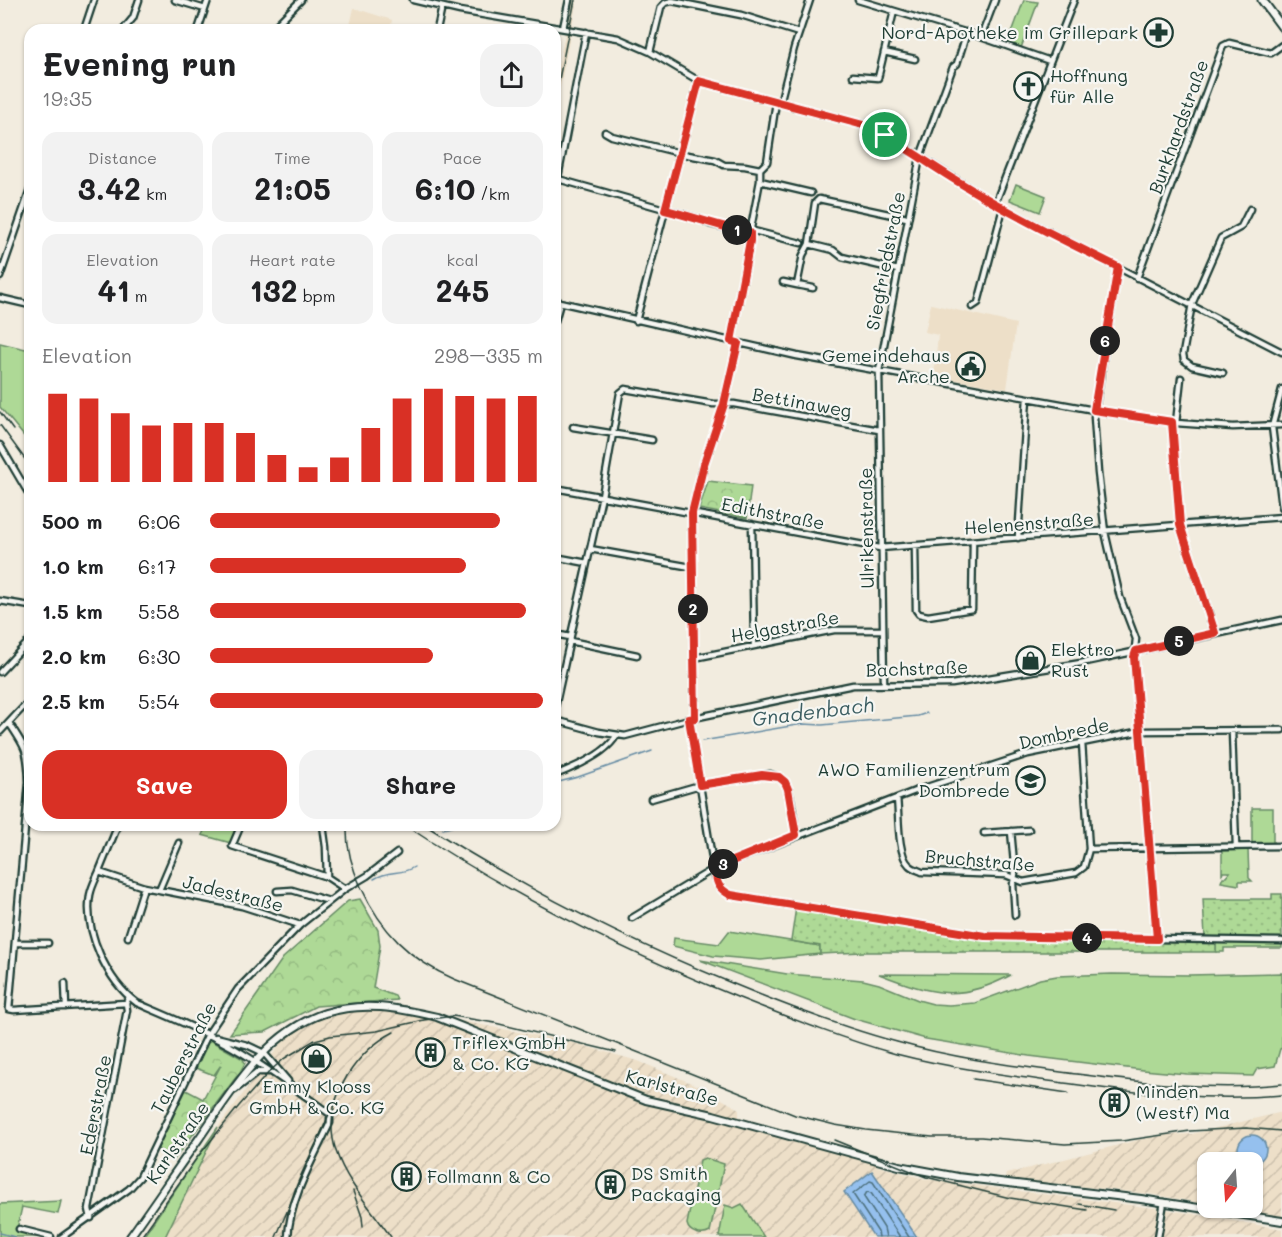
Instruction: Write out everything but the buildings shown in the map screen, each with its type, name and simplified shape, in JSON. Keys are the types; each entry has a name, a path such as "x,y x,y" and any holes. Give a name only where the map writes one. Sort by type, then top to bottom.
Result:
{"main road":[{"path":"1262,0 1282,27"}],"street":[{"path":"86,24 94,0"},
{"path":"128,24 133,18 138,0"},
{"path":"175,0 205,9"},
{"path":"200,24 208,0"},
{"path":"277,24 301,0"},
{"path":"413,0 540,24"},
{"path":"439,24 444,7 449,0"},
{"path":"570,0 563,28 618,38 650,52 699,81 867,126 892,139 995,204 1282,352"},
{"path":"711,8 713,0"},
{"path":"731,341 750,241 760,169 766,162 778,103 810,0"},
{"path":"861,0 981,36 1050,61"},
{"path":"981,36 995,0"},
{"path":"995,204 1074,0"},
{"path":"650,52 661,7 672,1 711,8 799,33"},
{"path":"854,76 878,78 894,11"},
{"path":"561,163 586,32"},
{"name":"Siegfriedstraße","path":"879,371 920,157 967,32"},
{"name":"Burkhardstraße","path":"1137,278 1224,46 1229,43 1271,53 1282,45"},
{"path":"884,52 915,59"},
{"path":"636,321 678,153 699,81"},
{"path":"605,132 612,136 678,153 715,160 724,165 760,169"},
{"path":"561,180 700,219 710,224 801,243"},
{"path":"760,181 811,193"},
{"path":"797,285 803,255 810,244 815,203 819,199 907,218"},
{"path":"0,277 24,207"},
{"path":"972,307 978,303 1003,208"},
{"path":"1223,373 1192,366 1184,360 1186,335 1192,304 1219,242 1241,227 1250,209"},
{"path":"810,244 833,250 842,257 897,270"},
{"path":"1118,267 1094,410 1105,532 1120,597 1136,639 1134,657 1157,939"},
{"path":"783,282 813,288"},
{"path":"1,300 24,304"},
{"path":"561,303 738,343 1094,410 1174,422 1233,427 1282,425"},
{"path":"738,343 724,404 704,464 692,513 694,658 692,718 700,785 718,885 722,891 731,895 985,936 1282,941"},
{"name":"Ulrikenstraße","path":"879,371 880,548 884,684"},
{"path":"1181,378 1174,422 1180,525 1215,633"},
{"name":"Bettinaweg","path":"561,680 602,496 620,393 625,389 879,430"},
{"path":"1282,389 1272,427 1282,507"},
{"path":"1018,538 1027,398"},
{"path":"573,427 652,440"},
{"path":"0,445 24,486"},
{"name":"Edithstraße","path":"561,489 880,548"},
{"name":"Helenenstraße","path":"880,548 1282,517"},
{"path":"752,524 754,646"},
{"path":"915,546 916,610 919,614 928,616 972,609 973,542"},
{"path":"590,549 691,567"},
{"path":"561,558 587,563"},
{"path":"0,601 24,605"},
{"name":"Bachstraße","path":"561,722 616,736 635,734 692,718 853,685 952,684 1081,663 1282,620"},
{"name":"Helgastraße","path":"694,658 834,630 882,630"},
{"path":"561,636 637,655"},
{"path":"0,672 24,648"},
{"path":"0,732 24,707"},
{"path":"9,723 24,747"},
{"name":"Dombrede","path":"632,918 715,868 897,798 1028,754 1141,731 1282,730"},
{"path":"1232,731 1236,846"},
{"path":"561,773 599,752 613,742 616,736"},
{"path":"1082,743 1089,849 1282,846"},
{"path":"651,799 700,785 762,775 779,777 788,789 796,835"},
{"name":"Bruchstraße","path":"897,798 904,859 914,869 922,872 1006,875 1023,882 1076,873 1084,867 1089,849"},
{"path":"984,832 1029,830"},
{"path":"25,831 9,1009 126,1003"},
{"path":"116,831 90,894 90,921 100,953 114,980 129,998 137,1003 208,1035 255,1062 330,1114 330,1123 300,1188 288,1227 288,1237"},
{"path":"238,831 232,846 327,877 345,889"},
{"path":"324,831 327,848 327,877"},
{"path":"1011,831 1015,915"},
{"name":"Jadestraße","path":"159,890 179,843"},
{"name":"Tauberstraße","path":"62,1237 129,1189 140,1177 208,1035 238,989 300,925 345,889 367,876 397,853"},
{"name":"Jadestraße","path":"99,872 144,887 242,906 300,925"},
{"path":"128,937 144,887"},
{"path":"277,891 292,890 329,901"},
{"path":"15,943 48,943"},
{"path":"65,983 66,1007"},
{"name":"Ederstraße","path":"91,1218 89,1209 127,1010 126,1003 129,998"},
{"name":"Karlstraße","path":"130,1237 231,1094 264,1053 309,1019 326,1013 367,1006 403,1009 463,1026 646,1100 723,1118 899,1166 958,1177 1164,1202 1282,1221"},
{"path":"208,1035 264,1053 292,1086"},
{"path":"231,1094 258,1072 270,1071"},
{"path":"1158,1237 1164,1202"},
{"path":"19,1229 51,1237"}],"shaded area":[{"path":"572,0 577,0 561,82 561,53"},
{"path":"354,8 392,20 391,24 350,24"},
{"path":"931,304 1016,324 1007,389 934,376 938,335 925,332"},
{"path":"387,1007 570,1042 638,1061 701,1087 739,1109 739,1117 869,1155 877,1166 925,1179 1170,1210 1197,1215 1197,1218 1217,1218 1282,1229 1282,1237 917,1237 872,1171 844,1192 874,1237 165,1237 218,1127 285,1038 311,1019 337,1011"},
{"path":"1282,1112 1282,1217 1263,1214 1263,1152 1197,1152 1197,1202 1150,1194 1005,1178 1006,1174 1138,1140 1192,1134"}],"green space":[{"path":"1024,0 1038,2 1021,48 1008,43"},
{"path":"1016,184 1046,196 1040,212 1010,200"},
{"path":"0,343 24,349 24,436 0,407"},
{"path":"708,481 751,486 747,518 699,509"},
{"path":"1252,808 1273,808 1273,843 1252,843"},
{"path":"204,831 236,831 231,843 202,835"},
{"path":"1248,850 1249,878 1252,881 1239,881 1239,885 1221,882 1223,877 1230,872 1223,872 1222,875 1222,851"},
{"path":"1272,894 1282,894 1282,939 1205,938 1203,899 1272,899"},
{"path":"360,899 378,930 380,946 373,988 395,996 397,1000 316,1006 265,1032 230,1034 283,958 348,901"},
{"path":"796,907 985,936 1216,942 1216,952 820,954 820,946 791,941"},
{"path":"729,931 820,946 820,954 761,960 713,956 673,946 674,938 719,944"},
{"path":"1216,942 1282,944 1282,948 1224,948 1224,952 1216,952"},
{"path":"700,960 787,974 863,980 918,1000 949,1005 975,1003 1040,979 1057,976 1282,973 1282,1048 1275,1066 1257,1069 1253,1076 1187,1074 1029,1056 926,1039 855,1019"},
{"path":"879,974 1011,975 976,989 945,992 914,987"},
{"path":"206,1038 243,1059 245,1063 173,1161 157,1148 186,1090 203,1099 221,1065 214,1075 193,1067"},
{"path":"218,1127 165,1237 143,1237"},
{"path":"705,1158 724,1164 710,1232 700,1234 690,1230 687,1224 700,1160"},
{"path":"61,1201 58,1214 22,1207 17,1229 48,1237 0,1237 0,1204"},
{"path":"742,1204 764,1237 719,1237 725,1205 734,1208"}],"water":[{"path":"1247,1136 1257,1136 1265,1144 1263,1157 1263,1152 1239,1152 1239,1144"},
{"path":"872,1171 917,1237 874,1237 844,1192"}],"waterway":[{"name":"Gnadenbach","path":"702,741 803,724 822,725 918,716 927,713"},
{"name":"Gnadenbach","path":"561,781 652,751"},
{"name":"Gnadenbach","path":"374,879 384,874 405,871 414,867"},
{"path":"0,1233 15,1237"}],"railway":[{"path":"561,69 575,0"},
{"path":"0,412 13,430"},
{"path":"0,425 24,458"},
{"path":"347,831 352,865 369,903 398,942 424,963 454,979 795,1115 866,1130 932,1137 981,1137 1065,1144 1122,1141 1190,1131 1246,1128 1282,1131"},
{"path":"414,831 484,874 608,940 737,997 816,1028 876,1048 962,1068 1124,1091 1203,1097 1282,1095"},
{"path":"435,831 499,870 615,931 774,1000 876,1036 964,1057 1128,1080 1231,1087 1282,1084"},
{"path":"141,1237 196,1159 239,1106 270,1071 285,1058 315,1040 453,1016 495,1023 616,1052"},
{"path":"391,1237 350,1181 340,1162 334,1142 332,1122 336,1100 347,1076 362,1056 394,1032"},
{"path":"973,1079 1068,1093"},
{"path":"276,1237 330,1112"},
{"path":"834,1140 926,1177 1010,1198 1087,1210"},
{"path":"353,1191 363,1227"},
{"path":"1079,1204 1114,1210"}],"place":[{"name":"Nord-Apotheke im Grillepark","path":"1159,33"},
{"name":"Hoffnung für Alle","path":"1029,86"},
{"name":"Gemeindehaus Arche","path":"971,366"},
{"name":"Elektro Rust","path":"1030,660"},
{"name":"AWO Familienzentrum Dombrede","path":"1031,780"},
{"name":"Triflex GmbH & Co. KG","path":"431,1053"},
{"name":"Emmy Klooss GmbH & Co. KG","path":"317,1058"},
{"name":"Minden (Westf) Ma","path":"1115,1102"},
{"name":"Follmann & Co","path":"406,1177"},
{"name":"DS Smith Packaging","path":"610,1184"}],"route":[{"path":"699,81 867,126 885,135 995,204 1118,267 1094,410 1172,422 1180,525 1215,633 1136,651 1134,657 1157,939 985,936 731,895 722,891 718,885 715,868 796,835 788,789 779,777 770,774 700,785 689,719 695,718 692,513 704,464 724,404 738,343 731,341 750,233 665,210 678,153 699,81"}]}
